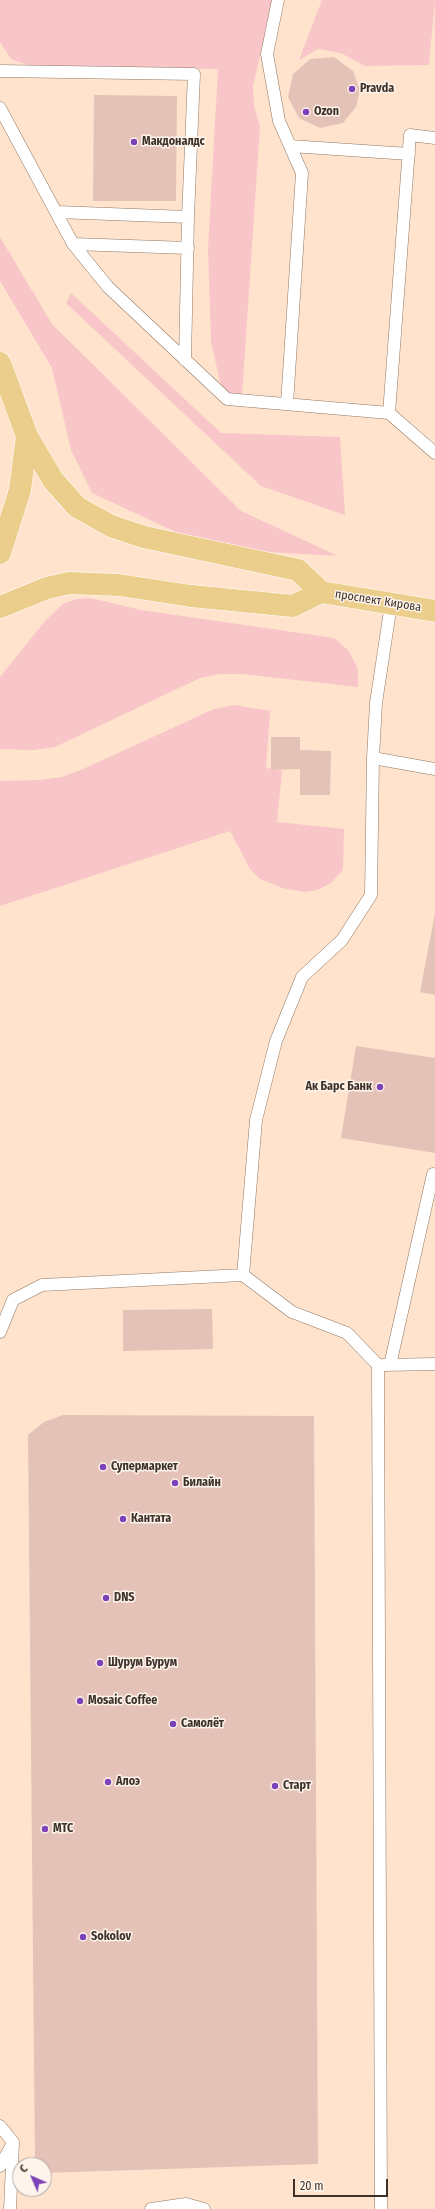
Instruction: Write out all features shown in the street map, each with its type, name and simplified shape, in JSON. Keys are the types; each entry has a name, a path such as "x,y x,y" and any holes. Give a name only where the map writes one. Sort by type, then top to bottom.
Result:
{"main road":[{"path":"0,363 27,436 53,480 77,507 111,526 173,544 247,558 298,570 321,592 293,606 191,596 119,585 69,583 46,588 0,607"},
{"path":"0,553 20,490 27,436"},
{"name":"проспект Кирова","path":"321,592 435,611"}],"lane":[{"path":"278,0 267,54 279,121 302,173 288,404"},
{"path":"0,71 194,74 184,360"},
{"path":"0,108 73,244 108,287 227,399 389,413 435,453"},
{"path":"389,413 410,135 435,138"},
{"path":"290,146 409,154"},
{"path":"57,212 188,217"},
{"path":"73,244 188,248"},
{"path":"243,1275 256,1120 276,1041 302,977 342,940 371,895 373,758 376,703 391,604"},
{"path":"373,758 435,769"},
{"path":"390,1365 433,1174"},
{"path":"0,1332 13,1300 42,1285 243,1275 292,1312 347,1333 378,1365 381,2209"},
{"path":"378,1365 435,1364"},
{"path":"0,2126 14,2142 10,2209"},
{"path":"0,2166 14,2142"},
{"path":"151,2209 186,2204 204,2209"}],"shaded area":[{"path":"0,0 273,0 253,86 254,106 260,126 242,396 232,394 221,386 211,342 208,248 218,69 30,66 11,59 0,42"},
{"path":"322,0 435,0 429,65 365,66 341,53 318,49 299,60"},
{"path":"0,237 52,324 241,511 338,556 266,552 178,533 92,493 71,450 52,368 0,281"},
{"path":"71,293 221,433 340,437 345,515 261,486 66,303"},
{"path":"90,598 141,610 334,638 348,650 353,659 358,670 358,687 242,674 220,674 200,678 55,747 33,750 0,749 0,677 45,621 63,604 76,599"},
{"path":"235,705 270,711 266,768 282,771 277,822 344,829 343,870 331,883 317,890 305,892 282,888 260,879 250,869 230,831 0,906 0,781 40,780 62,777 83,769 214,709"}],"building":[{"path":"334,57 353,71 360,90 356,107 343,123 320,128 299,118 288,97 293,74 310,59"},
{"path":"94,95 177,96 176,201 93,201"},
{"path":"271,737 300,737 300,750 331,751 330,795 300,795 300,769 271,770"},
{"path":"435,913 435,995 420,992"},
{"path":"356,1046 435,1058 435,1153 341,1138"},
{"path":"212,1309 213,1349 123,1351 123,1310"},
{"name":"Самолёт","path":"63,1415 314,1416 318,2164 52,2173 52,2157 35,2157 28,1435 44,1422"}],"place":[{"name":"Pravda","path":"352,89"},
{"name":"Ozon","path":"306,112"},
{"name":"Макдоналдс","path":"134,142"},
{"name":"Ак Барс Банк","path":"380,1087"},
{"name":"Супермаркет","path":"103,1467"},
{"name":"Билайн","path":"175,1483"},
{"name":"Кантата","path":"123,1519"},
{"name":"DNS","path":"106,1598"},
{"name":"Шурум Бурум","path":"100,1663"},
{"name":"Mosaic Coffee","path":"80,1701"},
{"name":"Самолёт","path":"173,1724"},
{"name":"Алоэ","path":"108,1782"},
{"name":"Старт","path":"275,1786"},
{"name":"МТС","path":"45,1829"},
{"name":"Sokolov","path":"83,1937"}]}
